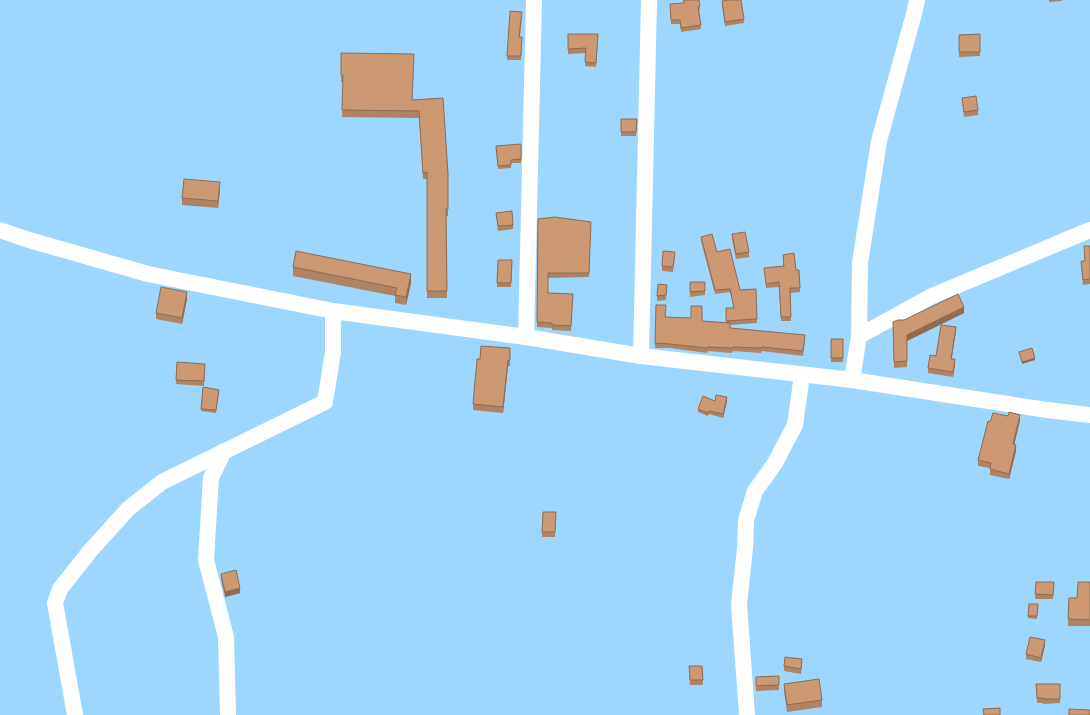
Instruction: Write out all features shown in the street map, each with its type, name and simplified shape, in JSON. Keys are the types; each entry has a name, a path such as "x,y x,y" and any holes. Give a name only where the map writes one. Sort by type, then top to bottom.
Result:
{"street":[{"path":"526,337 534,0"},
{"path":"641,356 649,0"},
{"path":"852,380 859,336 860,263 879,141 915,10 916,0"},
{"path":"0,230 29,240 148,274 333,311 526,337 641,356 852,380 1047,410 1090,415"},
{"path":"859,336 932,296 1090,230"},
{"path":"75,715 55,603 60,589 90,551 128,509 162,482 325,402 333,352 333,311"},
{"path":"747,715 738,604 745,548 746,520 755,491 775,463 795,425 802,375"},
{"path":"224,451 211,478 206,560 226,637 228,715"}],"building":[{"path":"684,0 699,0 700,6 698,7 701,25 681,28 680,20 671,20 670,4 684,3"},
{"path":"741,0 744,19 725,22 722,1"},
{"path":"510,11 522,12 519,37 522,37 521,56 507,56"},
{"path":"568,34 598,34 596,63 585,62 586,48 568,49"},
{"path":"980,34 980,52 959,52 959,35"},
{"path":"341,53 414,54 412,100 443,98 448,174 448,209 446,209 447,291 427,291 427,172 423,173 419,111 342,110 343,75 341,75"},
{"path":"976,96 978,110 964,112 962,98"},
{"path":"621,119 637,119 636,132 621,132"},
{"path":"521,144 521,159 511,160 511,165 498,166 496,146"},
{"path":"184,179 220,182 218,201 182,198"},
{"path":"512,211 513,225 498,226 496,213"},
{"path":"555,217 591,222 589,273 548,273 548,293 573,294 571,326 552,325 552,323 537,322 538,219"},
{"path":"745,232 749,252 736,254 732,234"},
{"path":"712,234 717,252 730,249 740,290 756,289 757,319 726,321 726,308 734,308 730,289 715,290 701,237"},
{"path":"1084,246 1090,246 1090,279 1083,280 1081,261 1085,261"},
{"path":"296,251 411,274 406,297 395,295 397,288 293,267"},
{"path":"663,251 675,252 673,267 662,266"},
{"path":"794,253 796,270 799,270 800,288 790,288 791,317 781,317 779,282 766,284 764,268 784,266 783,255"},
{"path":"498,260 512,260 511,283 497,283"},
{"path":"690,282 705,282 705,291 690,292"},
{"path":"658,284 667,285 666,295 657,296"},
{"path":"161,287 187,292 182,318 156,313"},
{"path":"958,294 964,307 907,335 907,361 894,362 893,322 904,320"},
{"path":"656,305 666,305 665,317 691,318 691,306 702,306 702,321 730,323 730,328 805,335 803,351 762,347 707,348 655,343"},
{"path":"941,325 956,327 951,359 955,359 953,372 928,368 930,355 936,356"},
{"path":"831,339 843,339 843,358 831,358"},
{"path":"481,346 510,348 510,360 508,360 503,407 473,404 477,359 480,359"},
{"path":"1032,348 1035,358 1022,362 1019,352"},
{"path":"177,362 205,364 204,381 176,380"},
{"path":"203,387 219,390 216,410 201,409"},
{"path":"716,395 727,397 723,414 709,411 708,413 698,409 703,396 715,401"},
{"path":"1009,412 1020,415 1013,444 1016,445 1009,474 990,469 991,463 978,460 988,421 990,422 993,413 1008,416"},
{"path":"543,512 556,512 555,532 542,532"},
{"path":"236,570 240,588 225,592 221,574"},
{"path":"1036,582 1054,582 1053,595 1035,594"},
{"path":"1078,582 1090,582 1090,620 1068,619 1069,598 1077,598"},
{"path":"1029,604 1038,604 1037,616 1028,616"},
{"path":"1030,637 1045,640 1041,658 1026,654"},
{"path":"785,657 802,659 801,669 784,666"},
{"path":"689,666 702,666 703,680 690,680"},
{"path":"779,676 779,685 756,686 756,677"},
{"path":"819,679 822,700 787,705 784,684"},
{"path":"1036,684 1060,684 1060,699 1037,698"},
{"path":"1000,708 1000,715 984,715 983,709"},
{"path":"1069,709 1090,710 1090,715 1069,715"}]}
